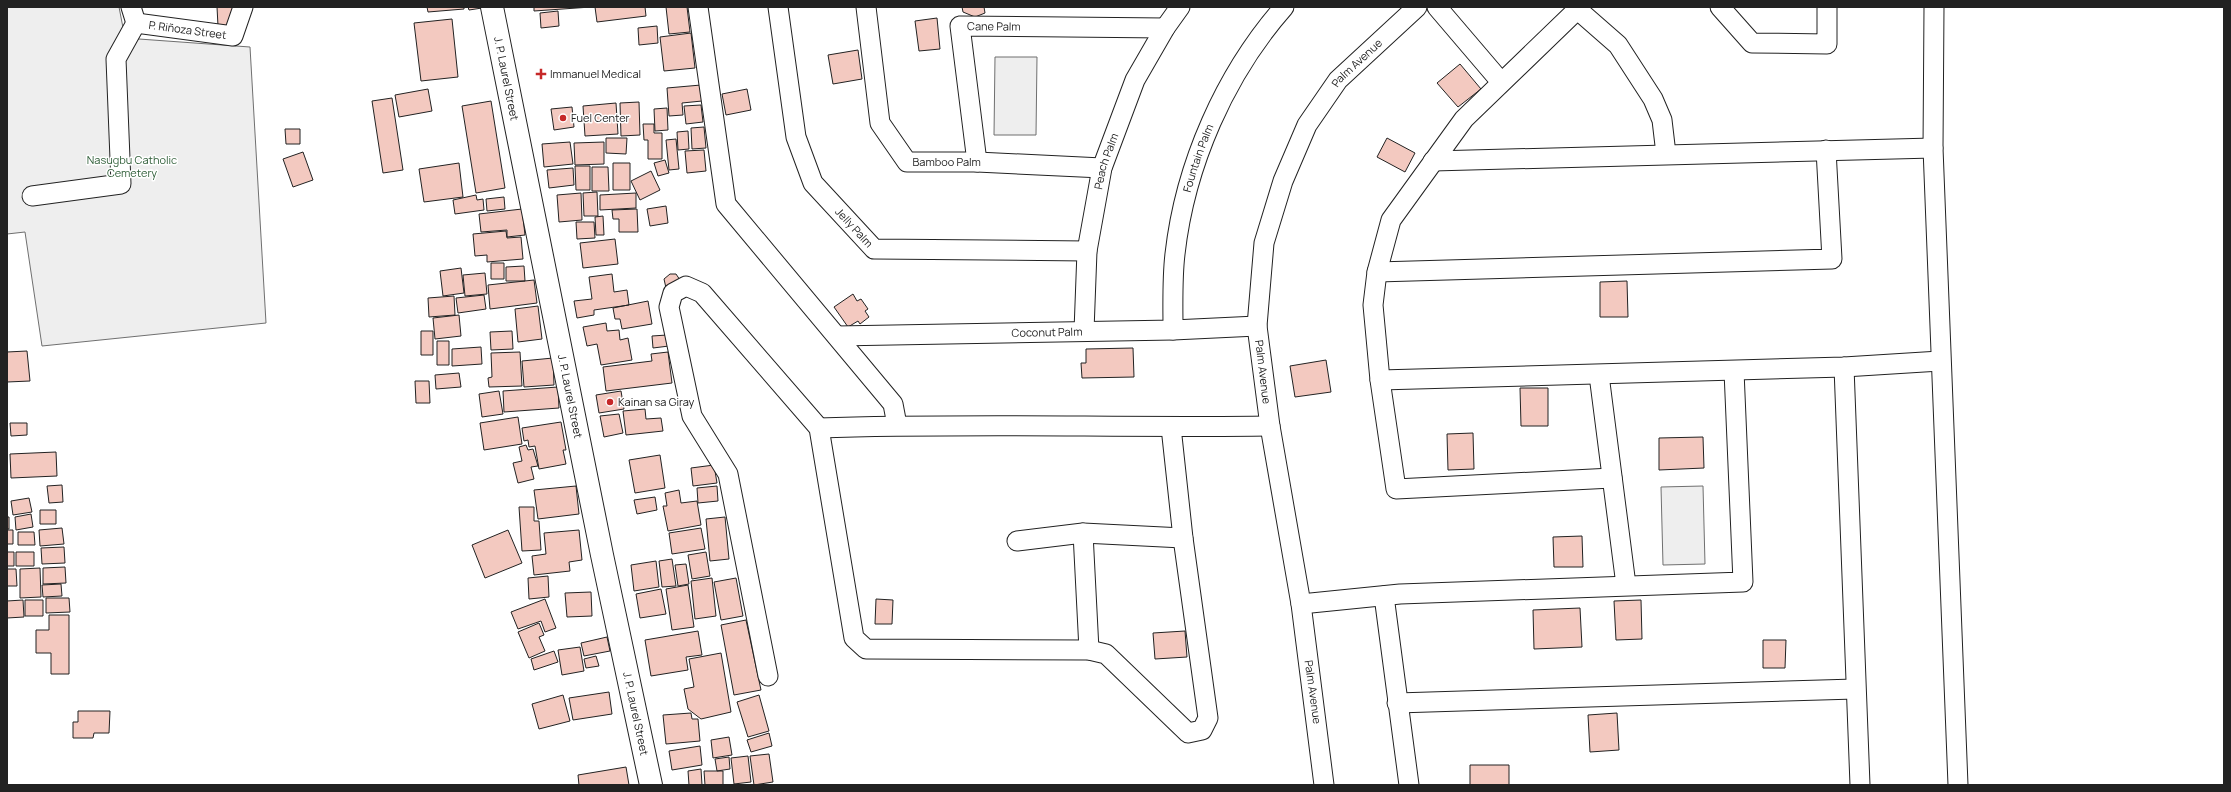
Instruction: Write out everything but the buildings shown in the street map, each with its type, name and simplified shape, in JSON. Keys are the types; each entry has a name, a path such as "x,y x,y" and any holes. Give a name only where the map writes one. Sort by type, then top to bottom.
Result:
{"main road":[{"name":"J. P. Laurel Street","path":"492,7 602,555 651,785"}],"street":[{"name":"P. Riñoza Street","path":"134,15 233,36 243,7"},
{"path":"698,7 726,204 893,404 897,425"},
{"name":"Jelly Palm","path":"778,7 796,137 813,183 874,249 1087,251"},
{"name":"Bamboo Palm","path":"866,7 880,123 907,162 977,162 1102,168"},
{"name":"Peach Palm","path":"1084,331 1087,251 1102,168 1135,80 1165,28 1180,7"},
{"name":"Fountain Palm","path":"1173,330 1175,254 1194,168 1206,133 1234,79 1259,39 1284,7"},
{"name":"Palm Avenue","path":"1324,785 1301,604 1270,426 1257,326 1264,243 1283,181 1307,125 1338,80 1417,7"},
{"path":"1437,7 1501,82"},
{"path":"1720,7 1752,43 1827,44 1827,7"},
{"path":"1934,7 1933,148 1940,361 1958,785"},
{"path":"1612,478 1396,489 1380,380 1373,305 1377,272 1391,220 1464,119 1579,9 1618,45 1653,99 1662,120 1666,154"},
{"path":"32,196 121,184 116,58 134,15"},
{"name":"Cane Palm","path":"977,162 960,26 1165,28"},
{"path":"1433,161 1933,148"},
{"path":"1377,272 1832,259 1826,150"},
{"path":"768,676 728,474 692,416 669,308 673,293 686,286 702,293 819,428 854,638 866,649 1089,650 1106,654 1188,733 1202,730 1208,718 1183,538 1171,427"},
{"name":"Coconut Palm","path":"837,336 1173,330 1257,326"},
{"path":"1380,380 1844,368 1940,361"},
{"path":"1844,368 1855,689 1860,785"},
{"path":"1301,604 1400,594 1743,582 1734,371"},
{"path":"1599,375 1626,585"},
{"path":"819,428 897,425 1171,427 1270,426"},
{"path":"1017,541 1084,533 1183,538"},
{"path":"1084,533 1089,650"},
{"path":"1384,596 1397,704 1409,785"},
{"path":"1397,704 1855,689"}],"green space":[{"name":"Nasugbu Catholic Cemetery","path":"7,7 119,7 125,38 250,47 266,323 42,346 25,232 7,234"},
{"path":"995,57 1037,57 1036,135 994,135"},
{"path":"1703,486 1705,564 1663,565 1661,487"}],"place":[{"name":"Immanuel Medical","path":"541,74"},
{"name":"Fuel Center","path":"563,118"},
{"name":"Kainan sa Giray","path":"610,402"}]}
